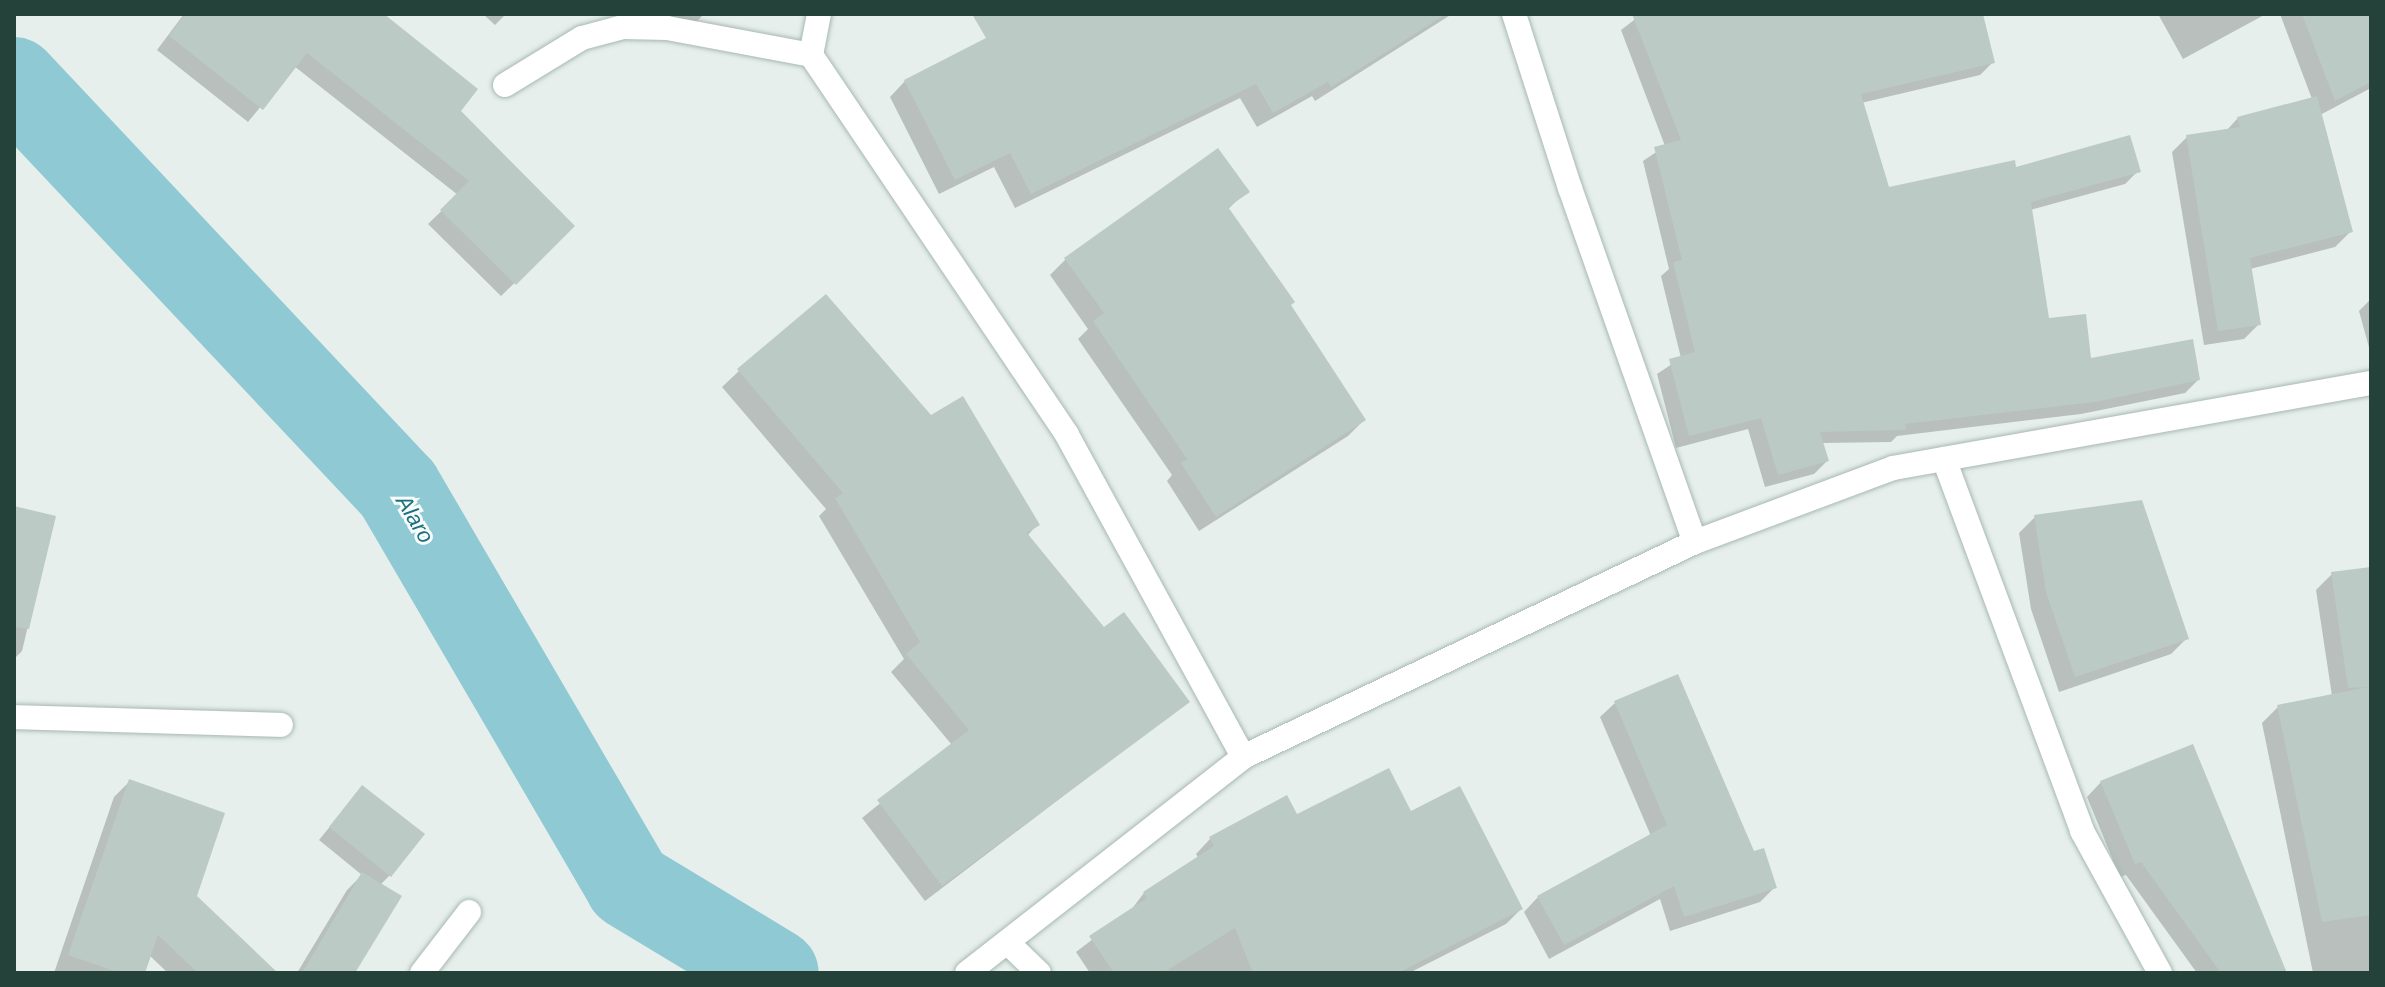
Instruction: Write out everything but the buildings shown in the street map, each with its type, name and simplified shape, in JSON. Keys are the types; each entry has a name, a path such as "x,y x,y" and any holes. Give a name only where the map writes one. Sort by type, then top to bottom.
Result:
{"street":[{"path":"819,14 811,55 1067,435 1243,757"},
{"path":"1514,14 1570,188 1695,542"},
{"path":"505,85 582,38 623,27 667,28 811,55"},
{"path":"967,973 1243,757 1695,542 1893,468 2371,383"},
{"path":"1944,459 2082,831 2160,973"},
{"path":"14,717 281,725"},
{"path":"422,973 469,912"},
{"path":"1008,943 1039,973"}],"waterway":[{"name":"Alaro","path":"14,81 398,489 629,885 775,973"}]}
